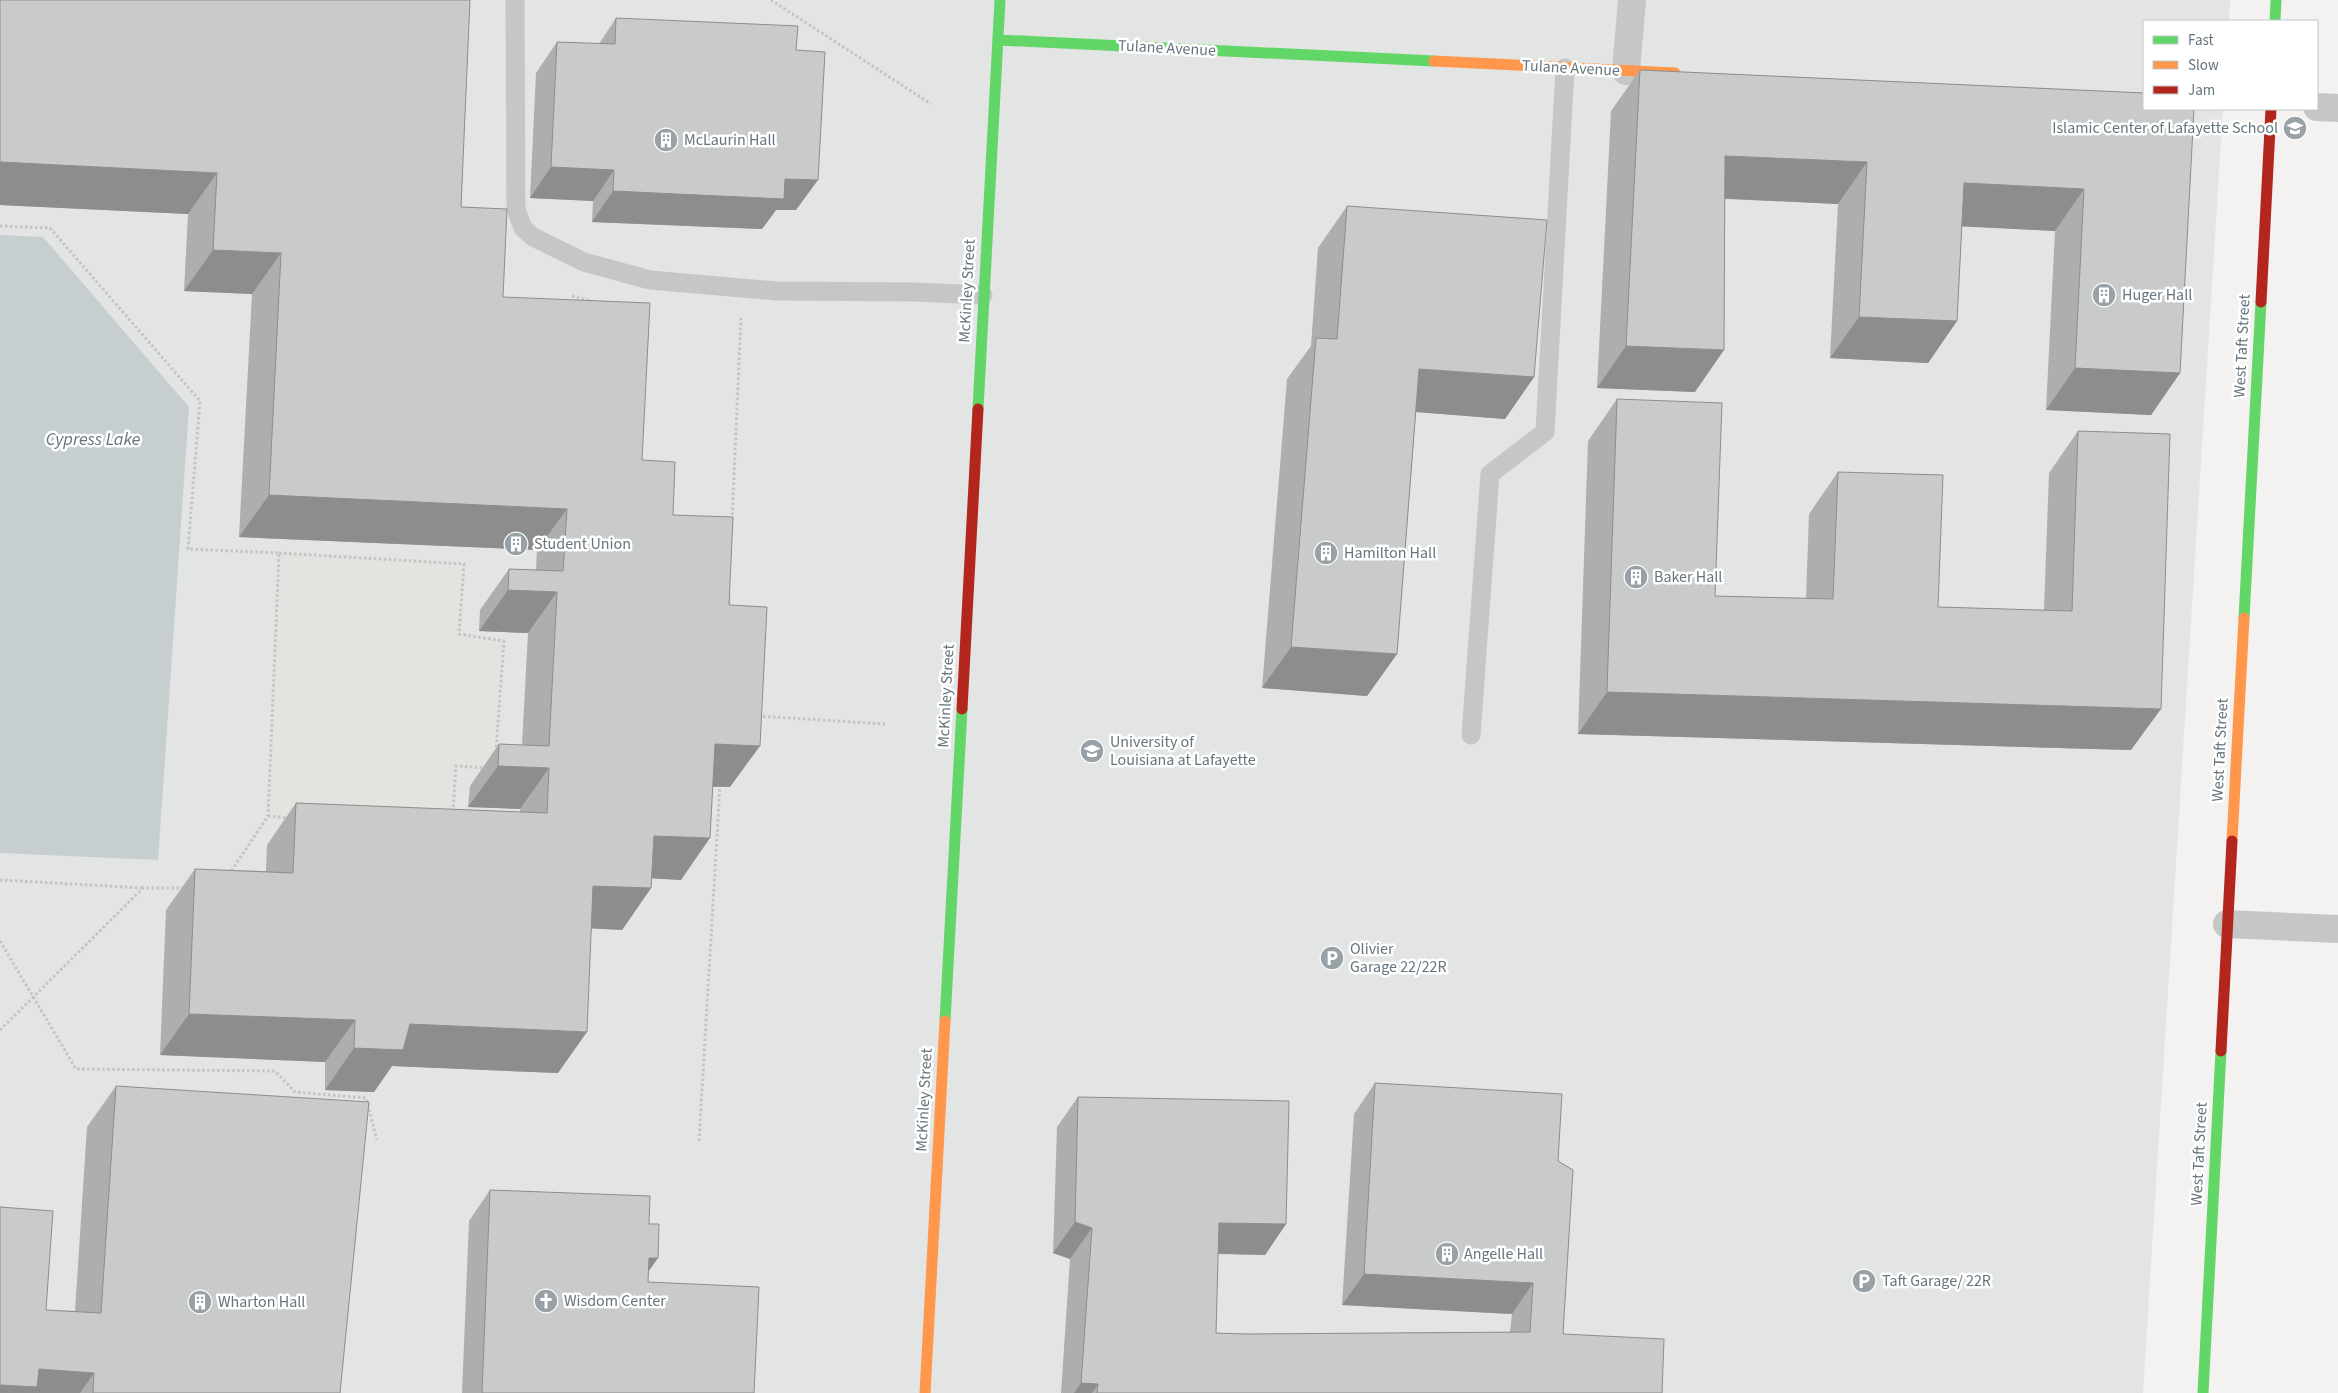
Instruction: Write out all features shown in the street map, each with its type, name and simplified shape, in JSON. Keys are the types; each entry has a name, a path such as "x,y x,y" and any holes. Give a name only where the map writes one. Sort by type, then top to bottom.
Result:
{"street":[{"name":"McKinley Street","path":"925,1393 1000,0"},
{"path":"1626,71 1632,0"},
{"path":"2275,20 2276,0"},
{"name":"Tulane Avenue","path":"998,40 1686,74"},
{"path":"2318,107 2338,108"},
{"name":"West Taft Street","path":"2203,1393 2226,924 2271,110"},
{"path":"2226,924 2338,929"}],"lane":[{"path":"515,0 516,209 523,228 533,237 584,262 650,280 776,291 914,292 983,295"},
{"path":"1471,735 1490,474 1545,432 1565,68"}],"path":[{"path":"771,0 931,104"},
{"path":"0,226 50,228 200,401 188,549 464,564 459,634 504,642 496,759"},
{"path":"572,296 598,302"},
{"path":"732,526 741,317"},
{"path":"226,879 268,816 279,553"},
{"path":"728,615 730,585"},
{"path":"753,716 885,724"},
{"path":"453,819 456,766 495,768"},
{"path":"699,1141 720,784"},
{"path":"268,816 297,818"},
{"path":"0,880 143,888 192,888"},
{"path":"0,1030 143,888"},
{"path":"0,941 32,998 76,1069 276,1071 295,1092 366,1098 377,1140"}],"shaded area":[{"name":"University of Louisiana at Lafayette","path":"0,0 2230,0 2229,20 2143,20 2143,110 2223,110 2143,1393 0,1393"},
{"path":"279,553 464,564 459,634 504,641 495,768 456,766 453,828 268,816"}],"water":[{"name":"Cypress Lake","path":"0,235 43,237 189,407 158,860 0,853"}],"building":[{"name":"Student Union","path":"0,0 470,0 461,207 507,209 503,297 650,303 642,460 675,462 673,515 733,517 729,605 767,607 760,746 715,744 710,838 654,836 651,888 593,886 587,1032 410,1024 403,1050 354,1048 355,1020 189,1014 195,869 293,873 296,803 547,813 549,768 498,766 499,744 549,746 557,592 508,590 509,569 563,571 567,509 269,495 281,253 213,250 217,173 0,162"},
{"name":"McLaurin Hall","path":"616,18 798,26 796,50 825,52 818,180 785,179 784,199 613,191 614,170 551,167 557,42 615,44"},
{"name":"Huger Hall","path":"1640,70 2143,93 2143,110 2194,110 2180,373 2075,368 2084,189 1964,183 1957,321 1859,317 1867,162 1725,156 1724,350 1626,346"},
{"name":"Hamilton Hall","path":"1347,206 1547,220 1534,377 1419,369 1397,654 1291,647 1316,338 1337,339"},
{"name":"Baker Hall","path":"1617,399 1722,403 1715,596 1833,599 1838,472 1943,475 1938,607 2072,611 2078,431 2170,434 2161,709 1607,692"},
{"name":"Angelle Hall","path":"1375,1083 1562,1094 1558,1161 1573,1170 1563,1334 1664,1339 1662,1393 1097,1393 1098,1384 1081,1383 1092,1228 1075,1222 1078,1097 1289,1101 1286,1224 1219,1223 1216,1333 1530,1332 1533,1283 1364,1274"},
{"name":"Wharton Hall","path":"116,1086 369,1102 340,1393 93,1393 94,1373 39,1369 37,1387 0,1385 0,1207 53,1211 46,1310 101,1313"},
{"name":"Wisdom Center","path":"490,1190 650,1196 649,1224 659,1224 658,1258 649,1258 648,1282 759,1287 754,1393 482,1393"}],"traffic: fast":[{"path":"978,409 1000,0"},
{"path":"2275,20 2276,0"},
{"path":"998,40 1434,61"},
{"path":"2244,618 2261,302"},
{"path":"945,1021 962,709"},
{"path":"2203,1393 2221,1051"}],"traffic: slow":[{"path":"1434,61 1675,73"},
{"path":"2232,841 2244,618"},
{"path":"925,1393 945,1021"}],"traffic: jam":[{"path":"2261,302 2271,110"},
{"path":"962,709 978,409"},
{"path":"2221,1051 2232,841"}],"place":[{"name":"Islamic Center of Lafayette School","path":"2295,128"},
{"name":"McLaurin Hall","path":"666,140"},
{"name":"Huger Hall","path":"2104,295"},
{"name":"Student Union","path":"516,544"},
{"name":"Hamilton Hall","path":"1326,553"},
{"name":"Baker Hall","path":"1636,577"},
{"name":"University of Louisiana at Lafayette","path":"1092,751"},
{"name":"Olivier Garage 22/22R","path":"1332,958"},
{"name":"Angelle Hall","path":"1447,1254"},
{"name":"Taft Garage/ 22R","path":"1864,1281"},
{"name":"Wisdom Center","path":"546,1301"},
{"name":"Wharton Hall","path":"200,1302"}]}
